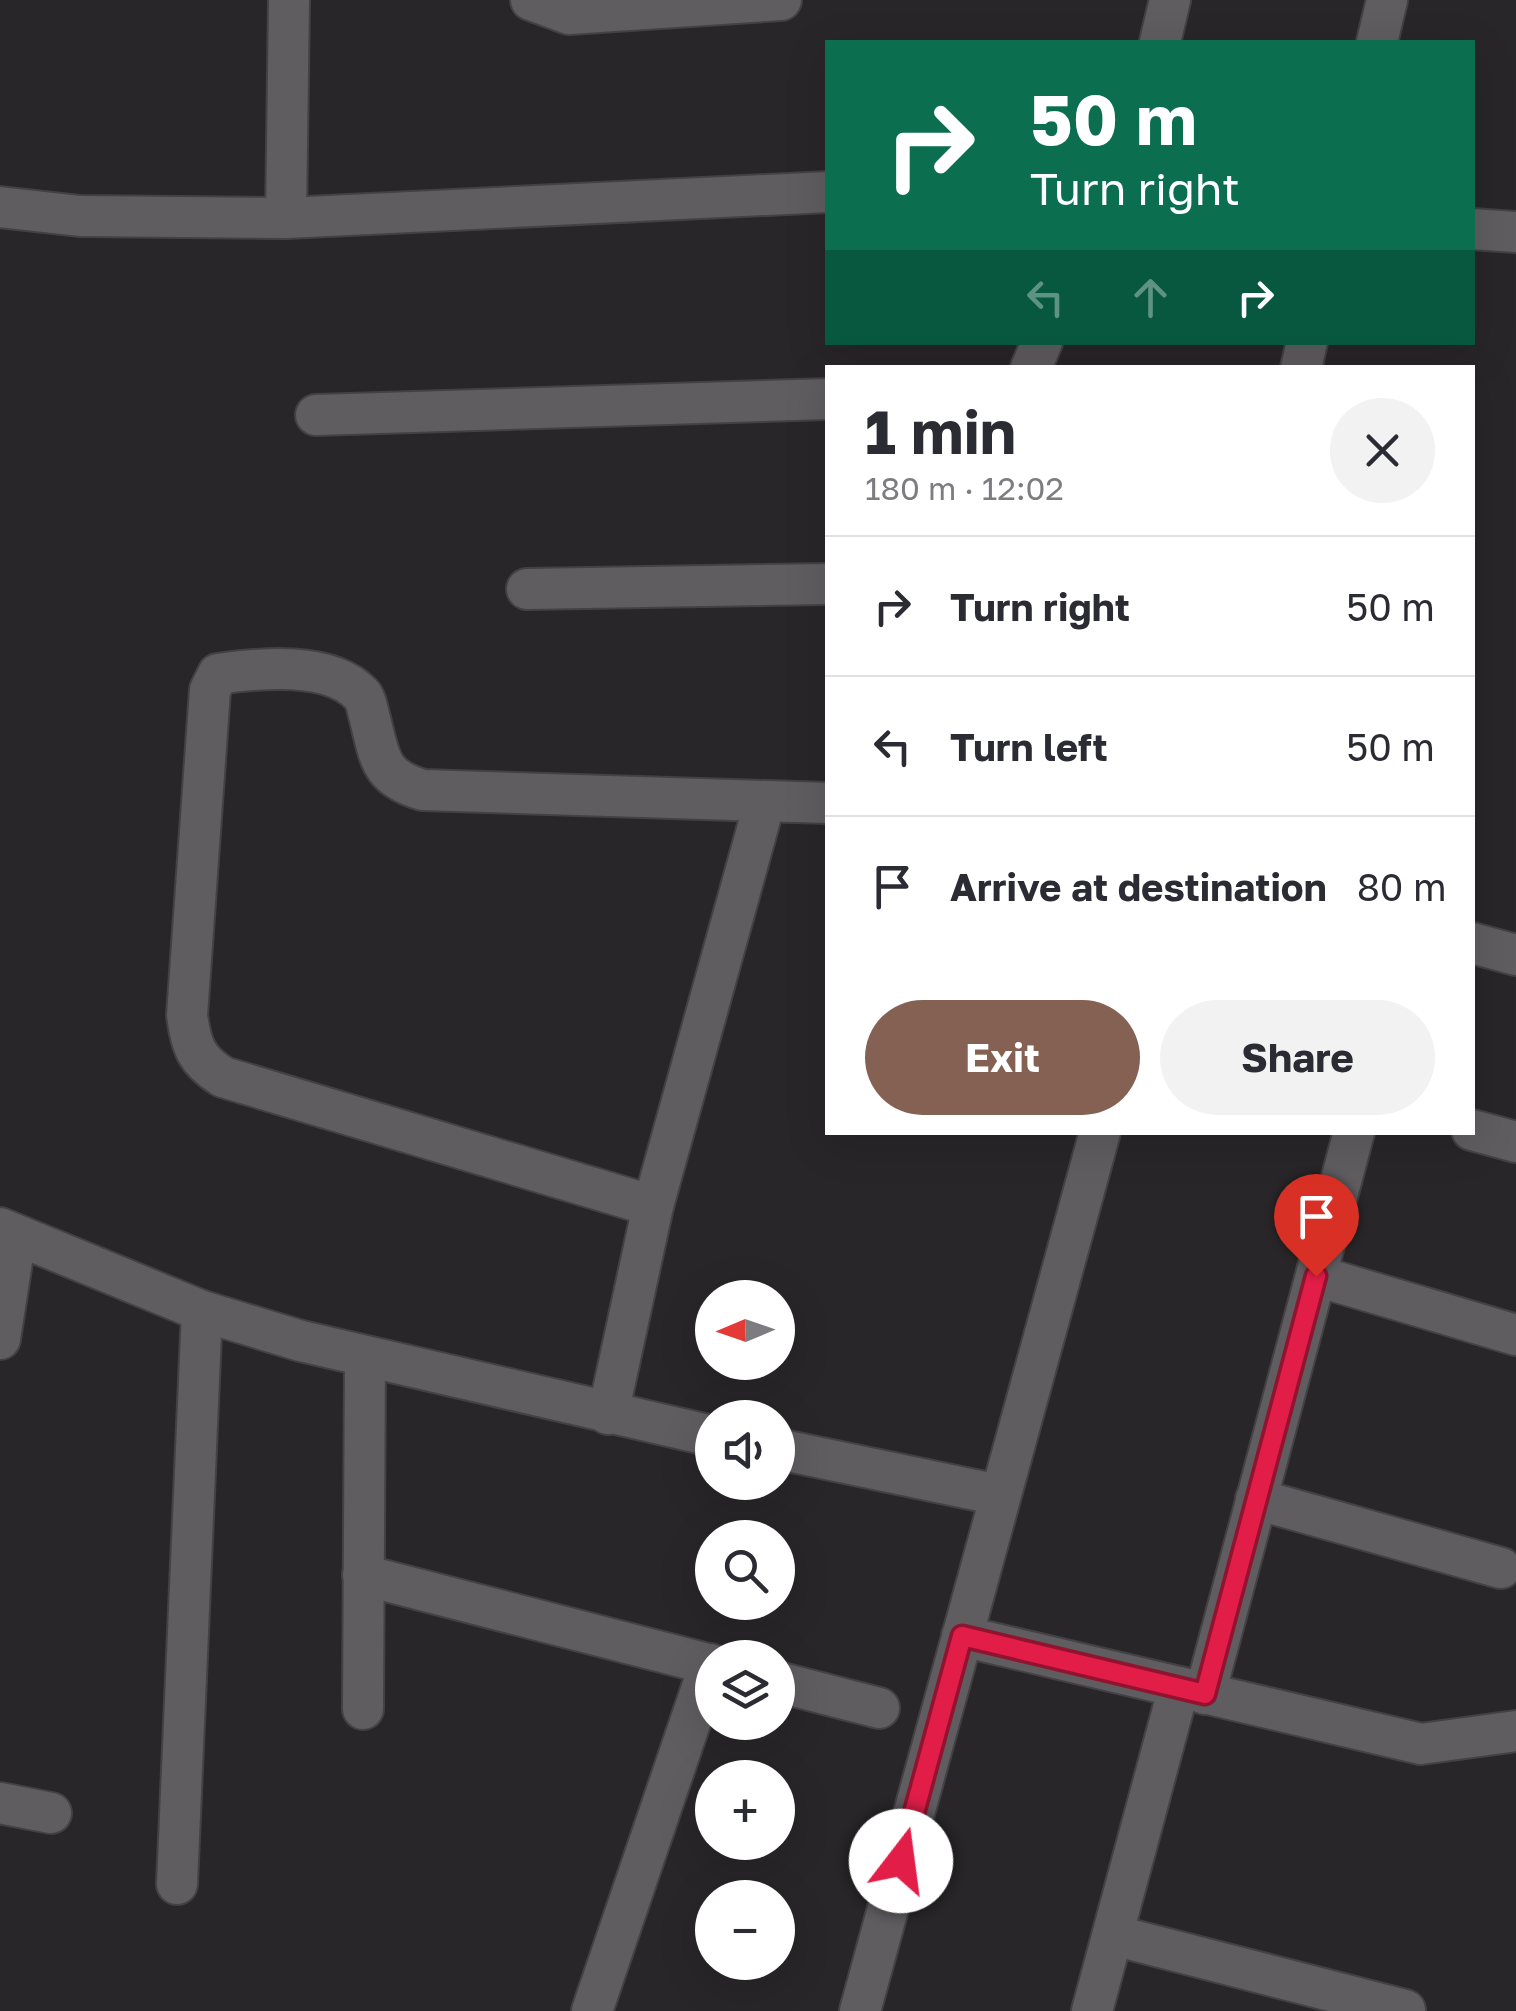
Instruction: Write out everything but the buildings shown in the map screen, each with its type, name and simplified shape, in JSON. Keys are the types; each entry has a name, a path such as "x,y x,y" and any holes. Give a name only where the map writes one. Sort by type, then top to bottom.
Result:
{"street":[{"path":"286,218 289,0"},
{"path":"531,0 569,14 780,0"},
{"path":"1160,40 1170,0"},
{"path":"1377,40 1387,0"},
{"path":"0,206 80,216 286,218 825,192"},
{"path":"1475,229 1516,232"},
{"path":"316,415 825,399"},
{"path":"527,589 825,584"},
{"path":"654,1206 223,1077 200,1062 190,1042 187,1015 210,690 218,674 256,669 337,676 364,696 382,765 395,782 423,790 825,803"},
{"path":"608,1414 654,1206 765,801"},
{"path":"1475,945 1516,955"},
{"path":"1475,1131 1516,1142"},
{"path":"860,2011 1099,1135"},
{"path":"1092,2011 1112,1935 1256,1499 1353,1135"},
{"path":"0,1339 8,1231 202,1311 364,1358 695,1432"},
{"path":"1316,1276 1516,1335"},
{"path":"177,1884 202,1311"},
{"path":"363,1709 364,1358"},
{"path":"795,1453 999,1495"},
{"path":"1256,1499 1502,1568"},
{"path":"363,1575 695,1660"},
{"path":"962,1636 1420,1744 1516,1732"},
{"path":"795,1686 879,1708"},
{"path":"592,2011 695,1713"},
{"path":"0,1803 52,1812"},
{"path":"1112,1935 1406,2010"}],"route":[{"path":"901,1861 962,1636 1205,1694 1316,1276"}]}
